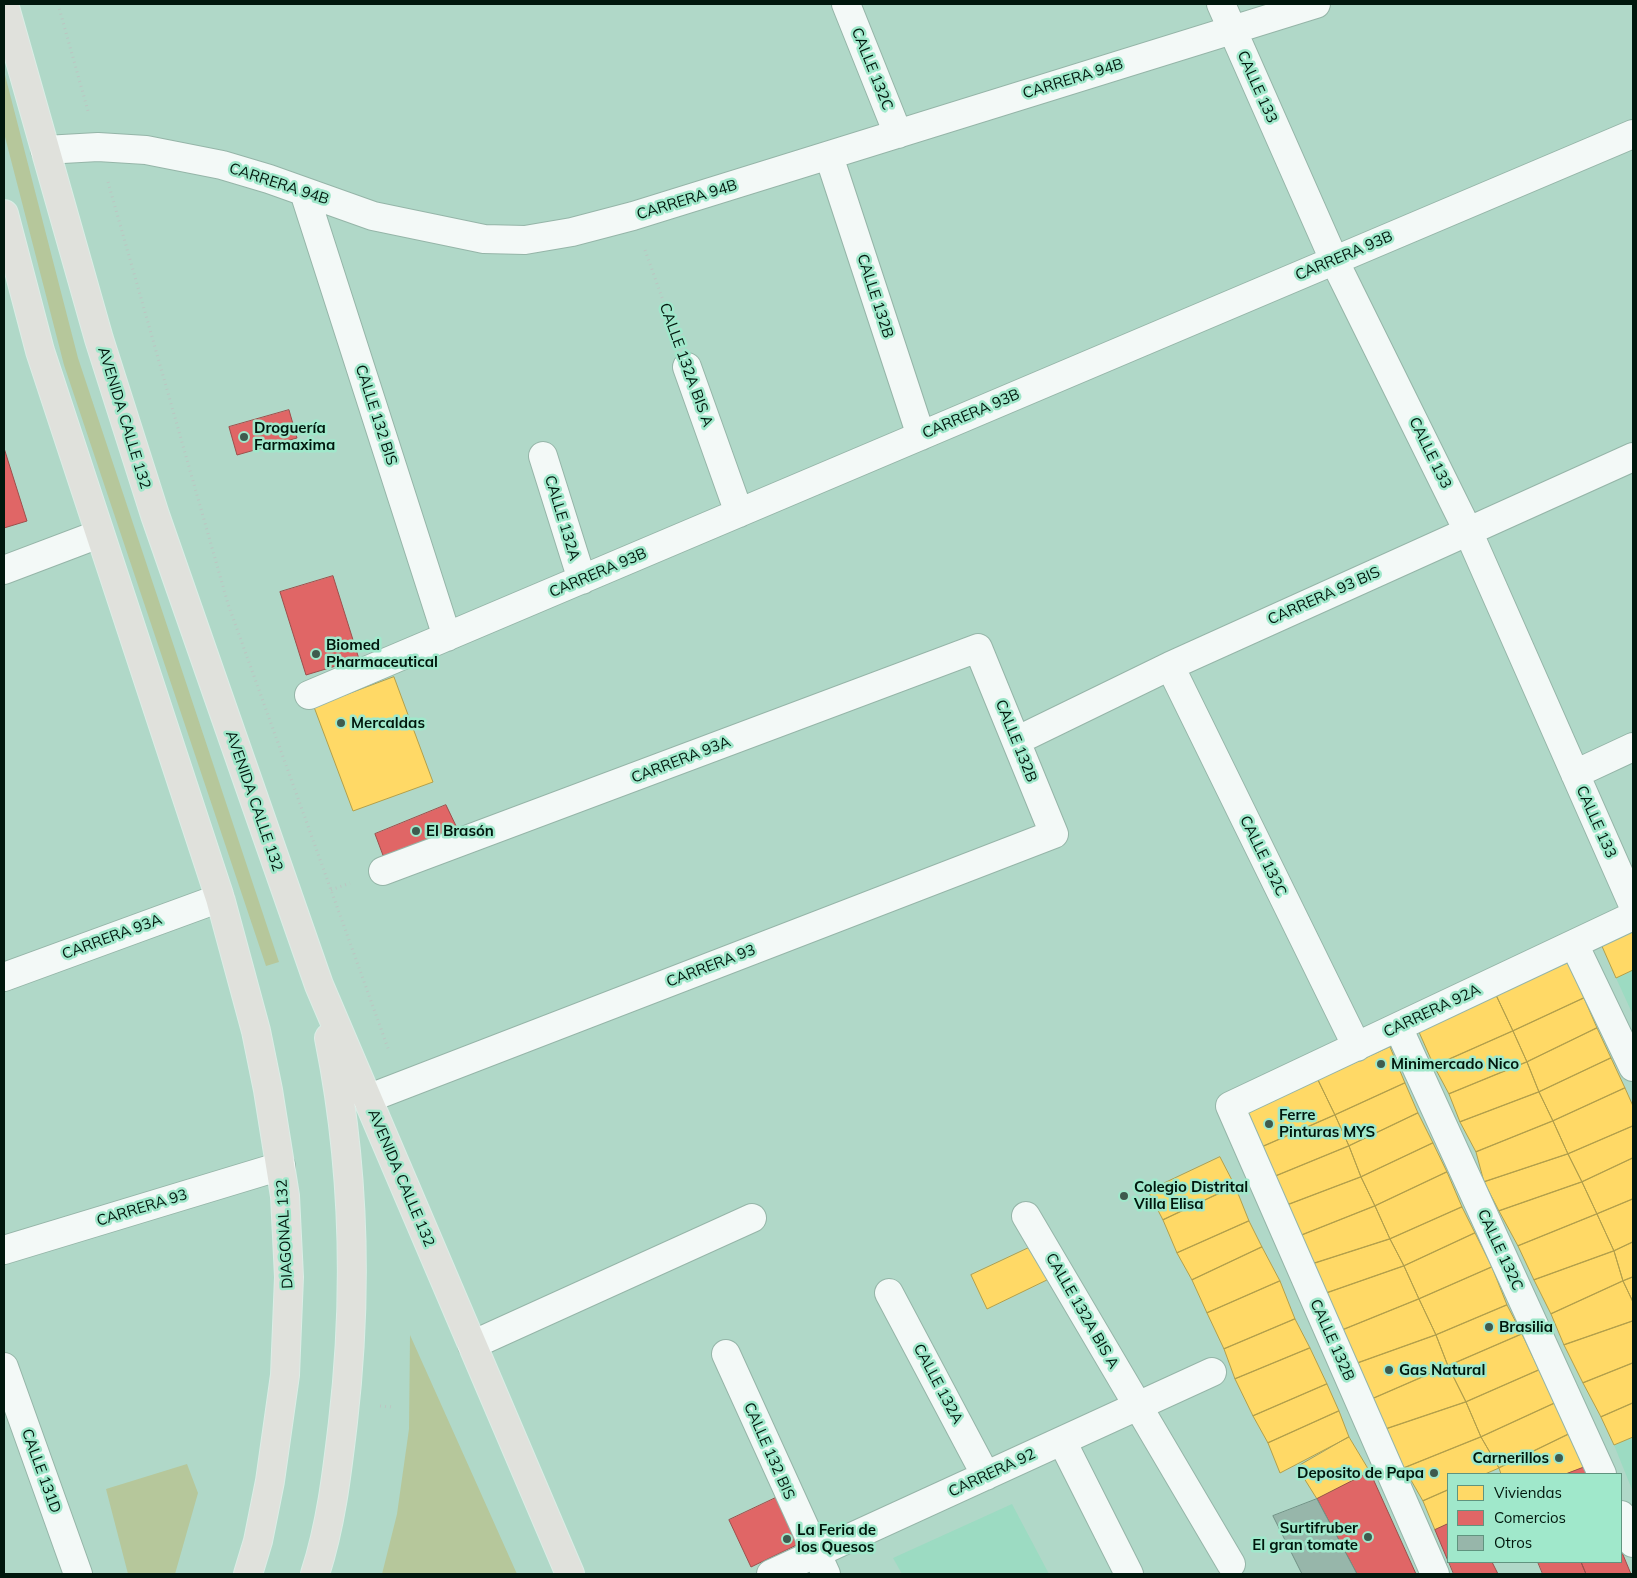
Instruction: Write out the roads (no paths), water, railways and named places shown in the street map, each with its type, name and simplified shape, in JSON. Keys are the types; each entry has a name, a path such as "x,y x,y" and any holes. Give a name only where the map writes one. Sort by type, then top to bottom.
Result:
{"main road":[{"name":"AVENIDA CALLE 132","path":"4,4 99,339 155,516 319,985 570,1574"},
{"path":"4,214 40,351 220,898"},
{"name":"DIAGONAL 132","path":"220,898 256,1031 281,1166 285,1196 289,1277 286,1375 270,1481 258,1541 248,1574"},
{"path":"315,1574 323,1549 338,1473 352,1341 353,1253 342,1101 319,985"}],"street":[{"name":"CALLE 132C","path":"846,4 898,134"},
{"name":"CALLE 133","path":"1221,4 1334,260 1468,530 1633,905"},
{"name":"CARRERA 94B","path":"45,150 98,147 146,150 222,166 269,179 373,216 484,239 525,240 572,232 633,216 1316,4"},
{"name":"CARRERA 93B","path":"309,696 1633,134"},
{"name":"CALLE 132B","path":"829,156 921,436"},
{"name":"CALLE 132 BIS","path":"304,192 447,637"},
{"name":"CALLE 132A BIS A","path":"687,368 739,513"},
{"name":"CALLE 132A","path":"543,456 582,580"},
{"name":"CARRERA 93 BIS","path":"1016,740 1170,666 1633,457"},
{"path":"4,570 99,534"},
{"name":"CALLE 132B","path":"978,648 1054,834"},
{"name":"CARRERA 93A","path":"383,871 978,648"},
{"name":"CALLE 132C","path":"1170,666 1356,1046"},
{"path":"1575,774 1633,747"},
{"name":"CARRERA 93","path":"368,1099 1054,834"},
{"name":"CARRERA 93A","path":"4,977 220,898"},
{"name":"CARRERA 92A","path":"1230,1106 1633,916"},
{"path":"1574,944 1633,1067"},
{"name":"CALLE 132C","path":"1398,1027 1602,1473"},
{"name":"CALLE 132B","path":"1230,1106 1435,1574"},
{"name":"CARRERA 93","path":"4,1250 281,1166"},
{"name":"CALLE 132A BIS A","path":"1026,1216 1231,1564"},
{"path":"472,1345 752,1218"},
{"name":"CALLE 132A","path":"889,1293 986,1476"},
{"name":"CALLE 132 BIS","path":"726,1354 821,1564"},
{"name":"CALLE 131D","path":"4,1367 78,1574"},
{"name":"CARRERA 92","path":"771,1574 821,1564 986,1476 1212,1372"},
{"path":"1062,1441 1129,1574"},
{"path":"1622,1517 1633,1543"}],"place":[{"name":"Droguería Farmaxima","path":"244,437"},
{"name":"Biomed Pharmaceutical","path":"316,654"},
{"name":"Mercaldas","path":"341,723"},
{"name":"El Brasón","path":"416,831"},
{"name":"Minimercado Nico","path":"1381,1064"},
{"name":"Ferre Pinturas MYS","path":"1269,1124"},
{"name":"Colegio Distrital Villa Elisa","path":"1124,1196"},
{"name":"Brasilia","path":"1489,1327"},
{"name":"Gas Natural","path":"1389,1370"},
{"name":"Carnerillos","path":"1559,1458"},
{"name":"Deposito de Papa","path":"1434,1473"},
{"name":"Surtifruber El gran tomate","path":"1368,1537"},
{"name":"La Feria de los Quesos","path":"787,1539"}]}
